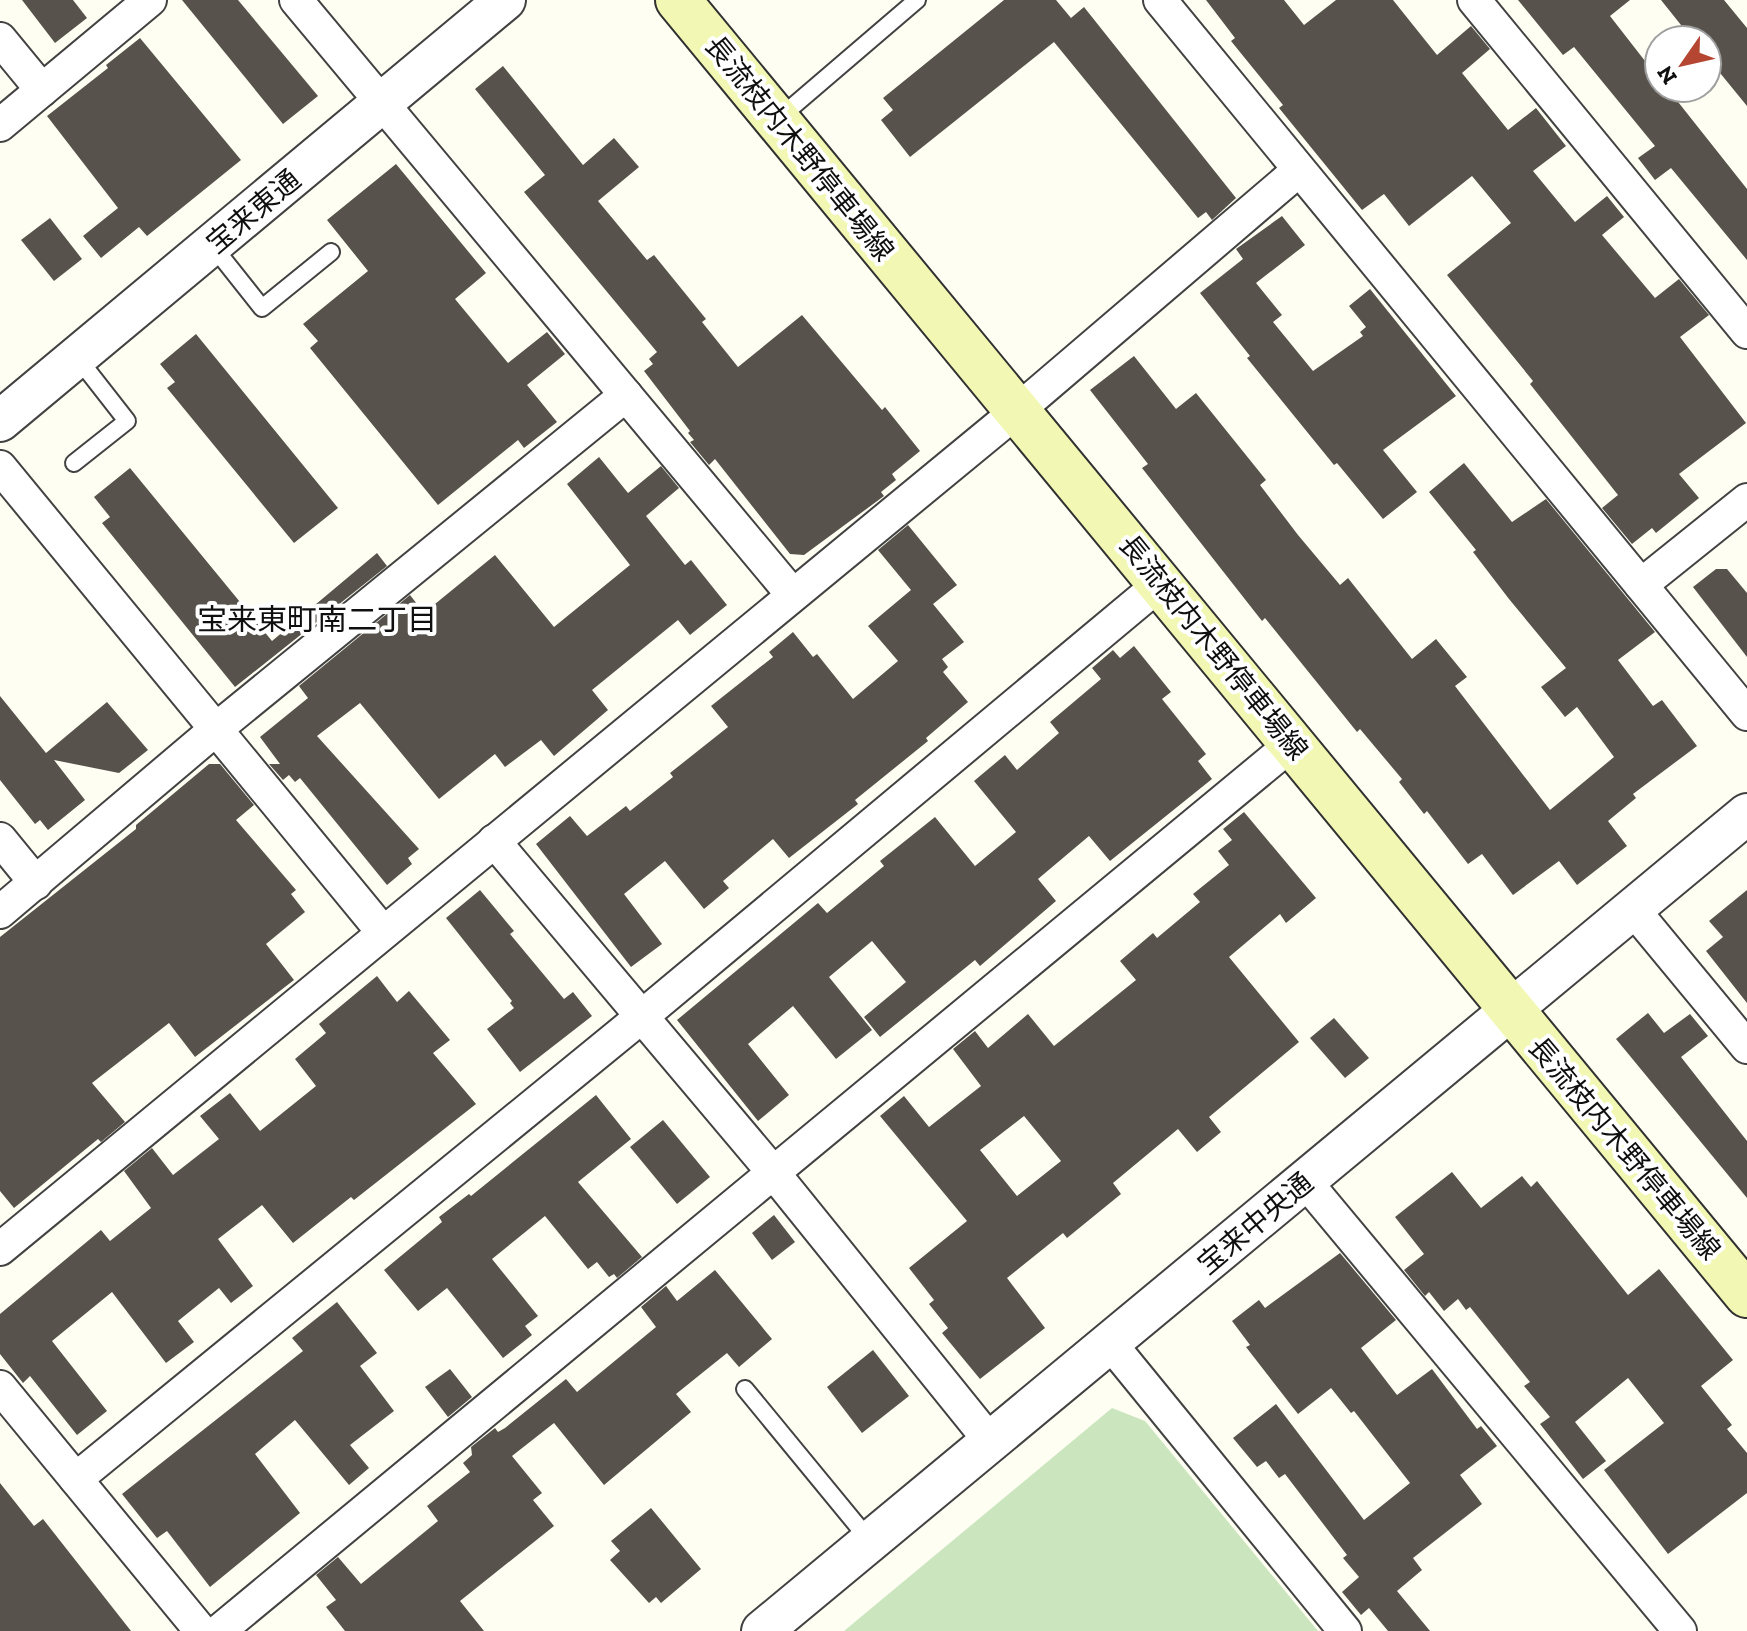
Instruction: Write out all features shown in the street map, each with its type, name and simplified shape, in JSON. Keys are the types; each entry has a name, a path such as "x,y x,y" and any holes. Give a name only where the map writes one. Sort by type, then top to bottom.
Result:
{"main road":[{"name":"長流枝内木野停車場線","path":"678,0 1747,1295"}],"street":[{"path":"0,125 150,0"},
{"path":"296,0 792,594"},
{"name":"宝来東通","path":"0,421 505,0"},
{"path":"1160,0 1747,714"},
{"path":"1474,0 1747,332"},
{"path":"0,39 42,90"},
{"path":"0,1249 382,931 1017,411 1299,170"},
{"path":"0,912 215,730 626,395"},
{"path":"0,467 382,931"},
{"path":"1641,585 1747,500"},
{"path":"76,1479 640,1018 1161,583"},
{"path":"219,1631 1293,743"},
{"name":"宝来中央通","path":"762,1631 1747,814"},
{"path":"0,839 36,883"},
{"path":"494,841 772,1171 990,1441"},
{"path":"1632,908 1747,1047"},
{"path":"1305,1181 1680,1631"},
{"path":"1110,1343 1345,1631"},
{"path":"0,1387 201,1631"}],"lane":[{"path":"777,120 917,0"},
{"path":"212,245 262,308 331,252"},
{"path":"74,463 127,421 77,357"},
{"path":"745,1389 870,1541"}],"green space":[{"path":"1112,1408 1145,1421 1318,1631 844,1631"}],"building":[{"path":"22,0 73,0 87,18 55,43"},
{"path":"182,0 238,0 318,96 283,124"},
{"path":"1004,0 1056,0 1071,18 1084,7 1236,198 1212,220 1206,212 1198,218 1054,42 910,157 881,120 893,110 883,98"},
{"path":"1206,0 1284,0 1304,25 1336,0 1393,0 1437,55 1471,26 1490,49 1462,73 1508,130 1536,108 1566,146 1533,171 1575,222 1607,196 1624,217 1602,235 1655,298 1679,279 1709,315 1680,337 1746,423 1679,474 1699,498 1656,533 1652,528 1632,544 1602,508 1618,495 1530,384 1533,381 1447,275 1511,223 1472,176 1409,226 1384,194 1362,210 1279,108 1283,105 1231,41 1235,38"},
{"path":"1518,0 1630,0 1610,16 1643,58 1643,104 1680,104 1747,189 1747,260 1671,168 1655,180 1638,158 1655,146 1574,47 1563,55"},
{"path":"1661,0 1724,0 1747,28 1747,106 1723,77 1723,24 1680,24"},
{"path":"140,38 241,160 147,236 139,227 101,258 83,236 118,208 47,116 108,68 106,65"},
{"path":"503,66 583,165 614,138 639,167 598,201 647,260 654,255 706,319 702,322 738,367 802,315 882,410 885,407 920,451 892,474 896,480 881,492 884,496 804,555 790,554 715,459 709,465 690,442 694,440 688,433 690,431 644,371 653,364 649,359 657,352 524,192 545,175 475,89"},
{"path":"396,164 486,273 455,299 508,363 547,332 565,354 527,385 557,422 524,448 518,440 438,505 310,348 318,341 303,324 368,271 327,220"},
{"path":"1282,216 1305,245 1256,283 1282,315 1273,322 1313,371 1363,336 1360,332 1366,327 1349,306 1370,289 1456,396 1383,450 1417,492 1383,519 1337,463 1334,465 1247,358 1250,356 1200,293 1243,259 1236,249"},
{"path":"50,218 82,259 54,281 21,240"},
{"path":"196,334 338,508 294,543 167,388 175,382 160,364"},
{"path":"1134,356 1176,409 1196,393 1266,480 1260,485 1298,535 1340,585 1348,578 1412,659 1436,639 1467,677 1455,686 1550,810 1614,757 1577,707 1565,717 1541,687 1566,668 1509,599 1473,552 1476,550 1429,492 1464,463 1512,522 1546,499 1655,632 1618,660 1653,706 1662,700 1697,746 1633,794 1636,798 1608,821 1627,846 1577,885 1559,861 1513,895 1482,854 1468,864 1427,811 1424,814 1399,782 1402,779 1360,729 1357,732 1265,618 1262,621 1142,468 1148,464 1090,390"},
{"path":"599,457 628,493 661,466 679,488 646,516 685,565 691,560 727,605 690,635 678,620 592,690 608,710 554,756 541,740 505,767 495,754 439,799 360,703 317,736 419,849 408,858 412,864 387,885 300,778 295,782 289,775 283,780 269,764 280,764 260,737 308,698 299,686 410,595 424,613 495,555 554,627 630,565 567,484"},
{"path":"130,468 272,641 377,553 387,566 235,687 102,523 110,517 94,497"},
{"path":"908,525 957,585 933,604 964,642 942,659 948,667 943,672 968,702 926,738 928,741 855,800 858,804 789,858 773,839 723,881 729,888 704,909 665,861 624,894 662,944 631,967 536,844 570,816 587,836 626,806 630,811 673,777 670,773 728,727 711,706 773,657 769,652 793,632 813,657 817,654 853,699 898,661 868,626 911,590 878,550"},
{"path":"1716,569 1727,569 1747,593 1747,657 1693,587"},
{"path":"1134,646 1171,692 1162,699 1206,754 1198,761 1212,779 1110,861 1089,836 1038,879 1056,901 980,966 975,960 880,1037 864,1017 906,982 872,941 829,977 872,1030 836,1059 793,1006 748,1044 789,1095 758,1121 677,1020 818,903 827,913 884,866 880,861 935,817 975,866 1016,832 974,781 1005,755 1017,770 1059,733 1050,722 1101,679 1092,668 1113,650 1120,658"},
{"path":"0,696 46,753 107,702 148,750 119,773 54,760 85,800 48,830 40,820 35,824 0,780"},
{"path":"209,764 220,764 254,805 236,820 296,890 291,894 305,912 266,944 294,980 195,1057 169,1023 92,1083 125,1122 101,1142 98,1139 14,1208 0,1191 0,937 136,829 136,825"},
{"path":"1244,812 1316,898 1286,923 1280,914 1229,957 1299,1042 1209,1117 1221,1132 1197,1152 1178,1129 1113,1183 1121,1194 1067,1238 1063,1233 1007,1278 1045,1328 980,1379 942,1333 948,1328 929,1304 934,1300 909,1268 967,1221 880,1116 904,1096 929,1127 981,1086 953,1049 975,1031 988,1048 1028,1014 1054,1046 1136,980 1120,961 1153,933 1157,938 1200,902 1193,894 1229,865 1218,851 1232,840 1223,829","holes":["1024,1116 1061,1161 1017,1196 980,1150"]},
{"path":"480,890 514,931 510,934 564,999 573,992 592,1016 520,1072 487,1029 514,1008 510,1003 512,1001 446,918"},
{"path":"1747,890 1747,1003 1706,951 1723,937 1709,921"},
{"path":"377,976 397,1002 409,991 450,1040 433,1053 476,1104 354,1200 351,1197 293,1243 262,1205 218,1239 253,1286 231,1303 219,1288 178,1321 194,1342 166,1363 112,1292 52,1341 107,1411 77,1435 30,1376 23,1383 0,1354 0,1314 101,1230 110,1241 151,1208 124,1171 152,1148 173,1175 219,1139 200,1116 230,1093 260,1131 316,1086 295,1059 326,1033 319,1024"},
{"path":"1648,1013 1664,1033 1690,1014 1708,1036 1681,1057 1747,1141 1747,1198 1616,1039"},
{"path":"1334,1018 1369,1058 1345,1078 1310,1038"},
{"path":"596,1095 631,1139 578,1182 642,1257 617,1278 614,1274 609,1277 597,1262 588,1269 545,1216 492,1259 538,1316 525,1326 532,1335 503,1358 447,1288 418,1311 384,1270 442,1222 439,1217 469,1194 471,1196"},
{"path":"663,1120 710,1177 677,1204 630,1147"},
{"path":"1452,1172 1481,1208 1522,1176 1531,1187 1537,1181 1628,1295 1659,1269 1733,1360 1701,1386 1732,1425 1727,1429 1747,1453 1747,1493 1668,1554 1604,1470 1664,1423 1628,1378 1575,1422 1606,1461 1583,1479 1540,1424 1550,1417 1524,1386 1530,1382 1470,1307 1466,1310 1458,1299 1444,1311 1429,1292 1425,1296 1404,1270 1424,1254 1395,1217"},
{"path":"774,1215 795,1242 772,1260 752,1233"},
{"path":"1340,1253 1396,1320 1361,1348 1397,1395 1432,1369 1477,1429 1481,1426 1497,1446 1460,1475 1482,1504 1413,1558 1422,1570 1397,1591 1430,1631 1388,1631 1369,1608 1361,1615 1342,1592 1359,1577 1343,1558 1347,1555 1285,1474 1279,1478 1266,1461 1257,1467 1233,1438 1276,1404 1364,1520 1410,1483 1354,1411 1351,1413 1331,1388 1298,1414 1246,1347 1250,1345 1232,1321 1259,1300 1265,1308"},
{"path":"715,1270 772,1339 739,1367 727,1353 676,1394 691,1412 604,1485 554,1423 512,1456 542,1493 533,1500 554,1526 460,1601 484,1631 345,1631 326,1607 336,1600 316,1575 338,1557 361,1584 438,1521 427,1506 470,1472 463,1463 472,1455 471,1447 495,1428 498,1432 505,1428 566,1379 577,1392 656,1327 641,1307 666,1286 677,1301"},
{"path":"337,1302 377,1353 360,1366 394,1411 350,1445 369,1468 349,1485 295,1420 255,1454 300,1513 210,1587 167,1531 157,1538 122,1494 303,1351 292,1338"},
{"path":"873,1350 909,1396 862,1433 827,1387"},
{"path":"450,1369 472,1397 448,1417 425,1387"},
{"path":"0,1483 34,1526 43,1519 131,1631 0,1631"},
{"path":"651,1508 701,1569 661,1603 656,1597 649,1603 610,1560 620,1551 611,1541"}],"district":[{"name":"宝来東町南二丁目","path":"317,620"}]}
